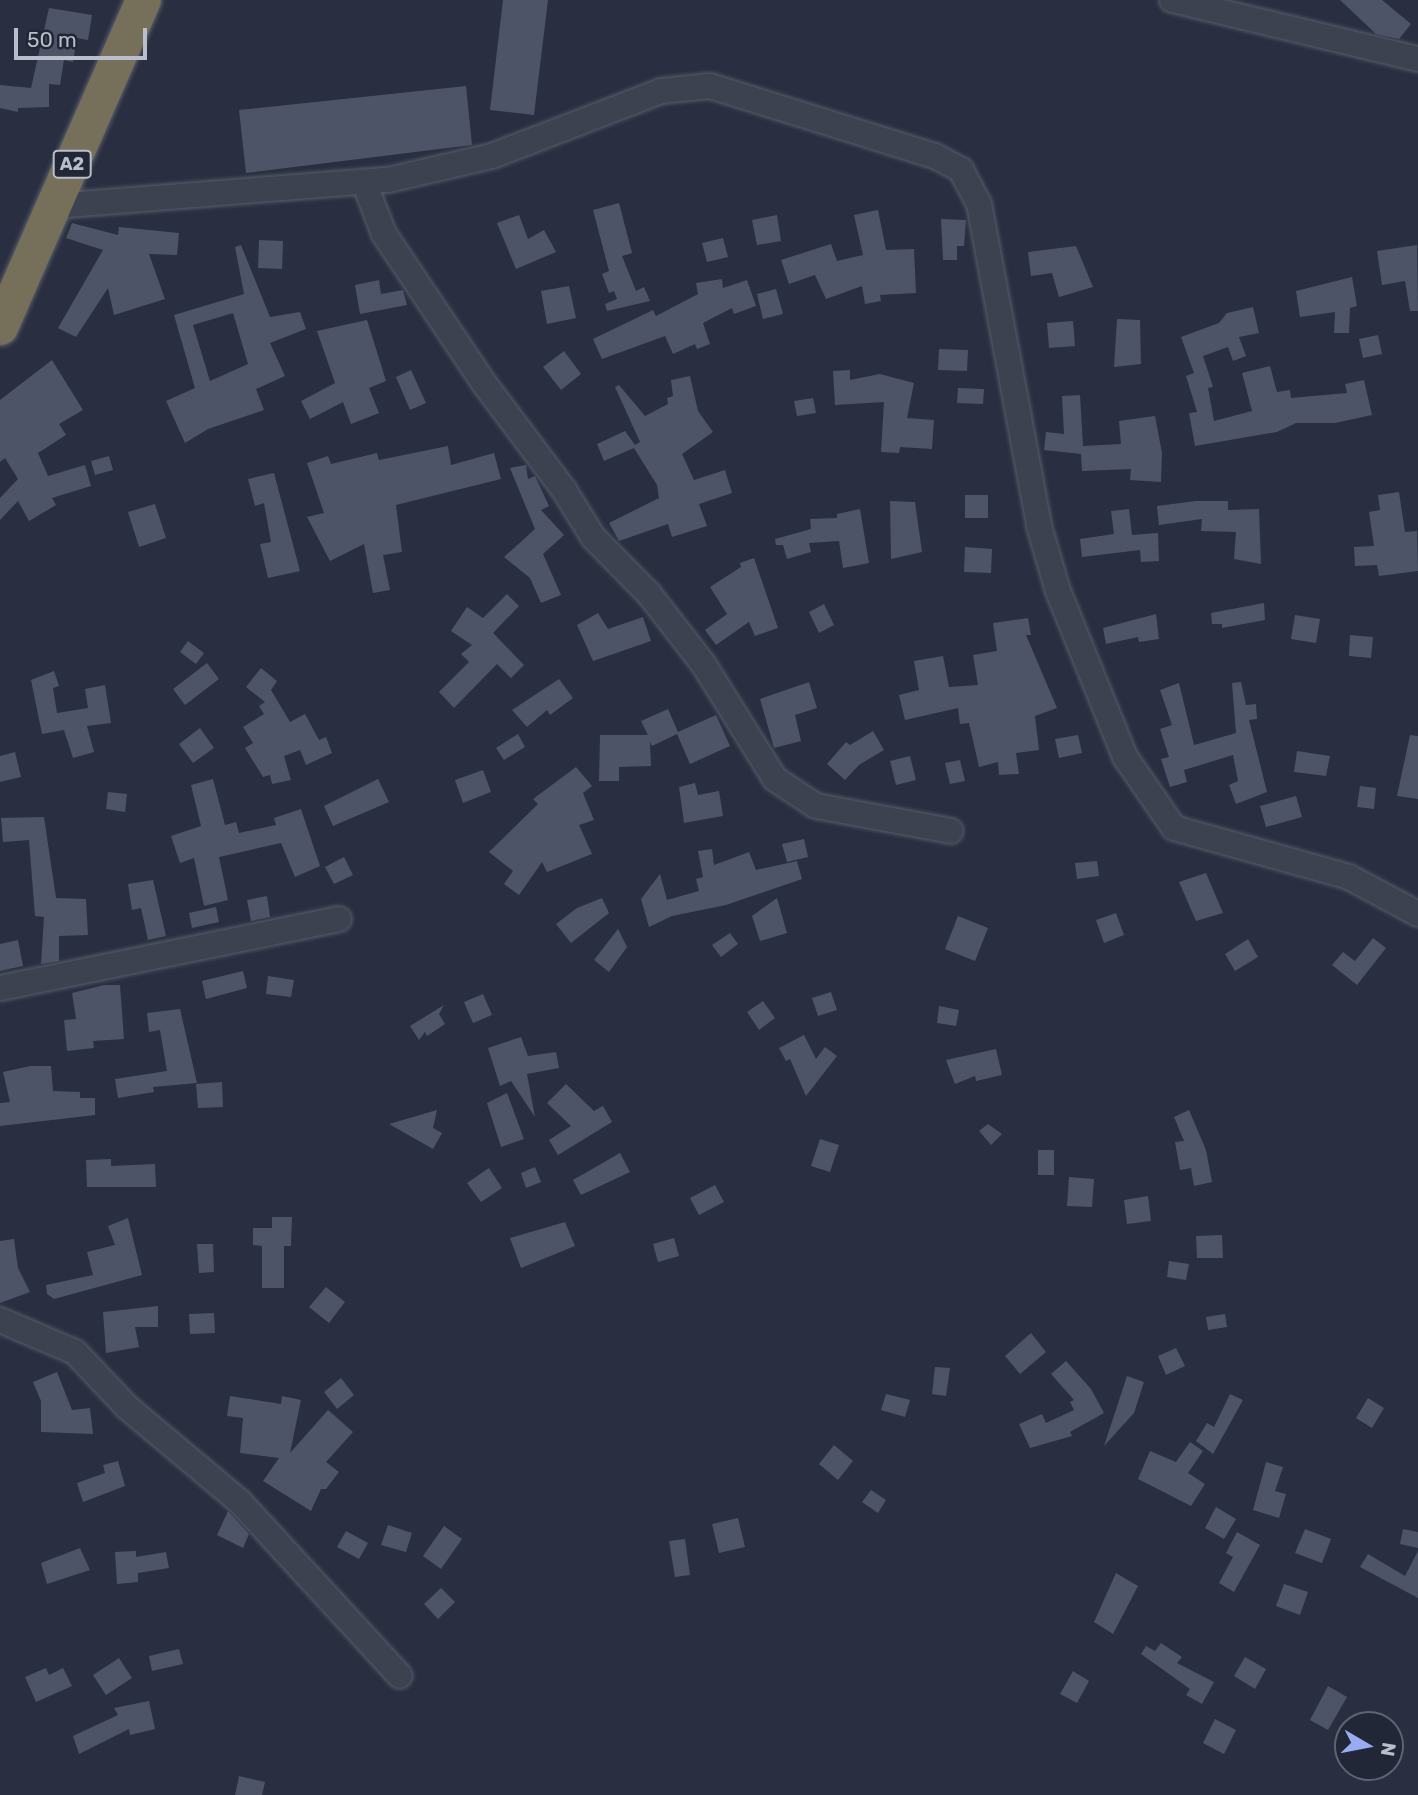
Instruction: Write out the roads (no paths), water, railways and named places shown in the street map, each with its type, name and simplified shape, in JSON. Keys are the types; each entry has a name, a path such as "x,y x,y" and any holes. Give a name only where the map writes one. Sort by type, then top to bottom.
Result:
{"highway":[{"name":"A2","path":"0,327 143,0"}],"street":[{"path":"1172,0 1418,58"},
{"path":"54,206 364,182 492,156 661,91 710,86 935,156 961,170 979,204 1039,526 1058,591 1125,757 1174,828 1349,877 1418,914"},
{"path":"364,182 384,234 483,382 565,490 593,537 649,594 704,665 775,779 816,806 951,831"},
{"path":"0,988 339,919"},
{"path":"0,1320 75,1352 128,1408 240,1502 400,1676"}]}
